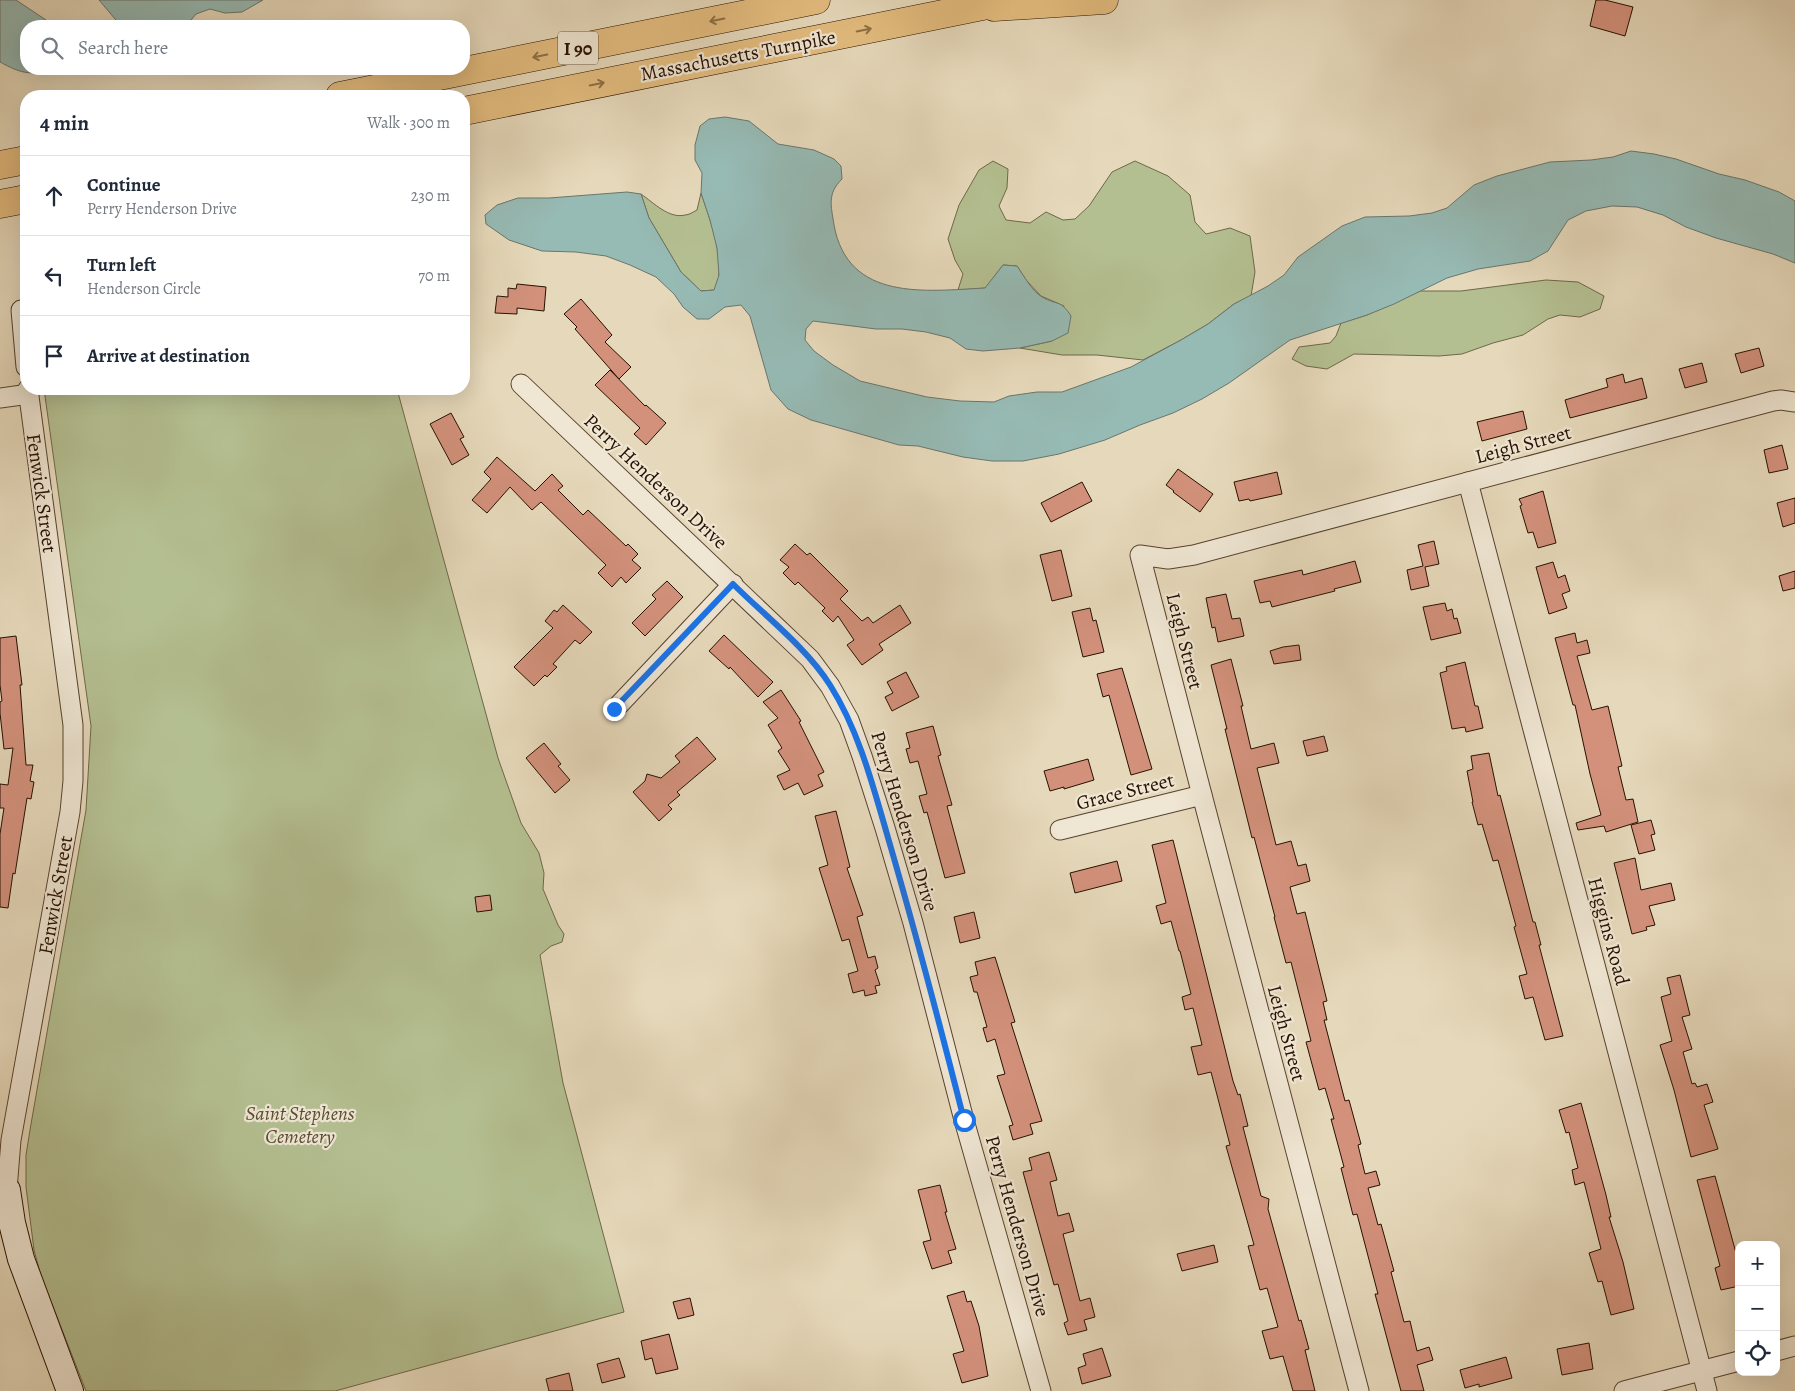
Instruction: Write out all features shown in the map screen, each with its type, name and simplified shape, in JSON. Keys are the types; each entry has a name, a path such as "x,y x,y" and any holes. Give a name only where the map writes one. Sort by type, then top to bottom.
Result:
{"highway":[{"name":"Massachusetts Turnpike","path":"470,70 816,0"},
{"name":"Massachusetts Turnpike","path":"470,109 1012,0"},
{"path":"972,8 1104,0"},
{"name":"Massachusetts Turnpike","path":"370,90 444,75"},
{"path":"0,165 20,161"},
{"path":"0,204 20,200"}],"street":[{"name":"Perry Henderson Drive","path":"521,384 810,659 830,686 849,720 885,828 913,922 964,1120 1041,1391"},
{"path":"0,398 20,393"},
{"name":"Fenwick Street","path":"30,395 73,724 73,781 70,812 11,1140 4,1190 22,1259 70,1391"},
{"name":"Leigh Street","path":"1359,1391 1140,556 1168,558 1194,555 1773,401 1795,402"},
{"name":"Higgins Road","path":"1468,482 1707,1391"},
{"path":"614,709 733,584"},
{"name":"Grace Street","path":"1060,830 1202,795"},
{"path":"1780,1350 1795,1346"},
{"path":"1624,1391 1735,1362"}],"green space":[{"path":"993,161 1008,169 1007,188 999,206 1006,220 1030,223 1046,212 1063,220 1075,219 1089,206 1112,172 1135,161 1168,176 1190,195 1195,222 1206,234 1230,228 1250,236 1255,272 1251,296 1234,304 1208,324 1181,340 1143,360 1097,355 1062,355 1020,348 1052,341 1064,306 1041,296 1026,280 1017,266 1003,265 986,288 958,290 963,274 955,260 948,239 959,205 979,170"},
{"path":"701,193 714,233 718,254 719,276 715,290 701,291 681,272 649,218 641,194 667,212 679,216 697,210"},
{"path":"1546,280 1578,282 1604,296 1600,309 1580,317 1560,315 1548,319 1523,335 1462,354 1439,356 1354,354 1327,369 1306,366 1292,359 1299,347 1330,343 1336,336 1341,323 1367,315 1420,291 1461,291"},
{"name":"Saint Stephens Cemetery","path":"45,395 399,395 498,758 521,823 539,853 544,873 543,889 558,925 564,934 562,942 551,946 540,955 563,1083 624,1312 335,1391 86,1391 41,1276 34,1250 26,1187 26,1155 86,810 91,726"}],"water":[{"path":"0,0 16,0 46,20 20,20 20,71 0,62"},
{"path":"99,0 263,0 242,12 225,13 210,9 196,14 191,20 116,20"},
{"path":"725,117 749,121 778,144 814,150 834,159 841,166 842,179 837,184 831,200 834,225 842,250 855,268 872,280 915,290 985,288 1003,265 1017,266 1038,294 1047,300 1061,305 1071,316 1068,333 1052,341 1020,348 983,351 966,349 950,338 902,329 876,329 813,321 806,329 805,340 814,351 860,381 927,397 960,401 994,402 1009,396 1037,392 1062,392 1131,367 1181,340 1208,324 1234,304 1268,286 1284,275 1298,257 1342,226 1365,217 1409,216 1432,213 1447,208 1474,185 1497,176 1550,162 1591,160 1613,157 1631,151 1654,154 1676,159 1779,192 1795,201 1795,263 1773,254 1716,238 1686,227 1663,215 1637,207 1612,206 1586,211 1568,220 1548,251 1530,261 1478,269 1447,278 1367,315 1290,340 1229,383 1173,413 1105,440 1059,454 1023,461 992,461 963,457 918,446 899,445 811,420 788,409 771,390 750,316 741,305 725,307 709,319 697,319 683,307 674,294 656,277 630,265 606,256 576,252 542,251 509,240 486,224 485,215 497,205 518,198 549,198 627,192 641,194 649,218 681,272 701,291 714,290 719,275 717,248 701,193 702,173 695,160 695,145 700,126 709,119"}],"building":[{"path":"1596,0 1605,0 1633,7 1625,36 1590,26"},
{"path":"517,284 546,287 544,311 517,308 517,314 495,313 497,296 508,297 508,288 516,289"},
{"path":"581,299 612,335 605,342 631,367 619,379 575,329 577,327 564,314"},
{"path":"1759,348 1764,366 1741,373 1735,354"},
{"path":"1702,363 1707,382 1685,388 1679,369"},
{"path":"610,370 645,406 666,423 646,445 634,434 640,428 595,385"},
{"path":"1623,374 1625,383 1642,378 1647,398 1570,418 1565,400 1608,387 1606,379"},
{"path":"1523,411 1527,429 1482,441 1477,422"},
{"path":"451,413 464,437 460,439 469,455 452,465 430,424"},
{"path":"1782,445 1788,469 1769,473 1764,450"},
{"path":"497,457 535,491 552,474 563,486 558,490 583,515 588,510 626,546 628,544 638,554 632,560 641,568 626,583 621,577 612,587 598,573 606,565 541,502 532,510 510,487 487,513 472,500 491,479 484,472"},
{"path":"1178,469 1213,494 1200,512 1166,485"},
{"path":"1277,472 1282,494 1250,501 1249,499 1239,501 1234,482"},
{"path":"1082,482 1092,501 1051,522 1041,503"},
{"path":"1543,491 1556,543 1538,548 1533,532 1528,533 1519,499"},
{"path":"1795,498 1795,523 1783,527 1777,503"},
{"path":"1434,541 1439,564 1425,567 1429,586 1411,590 1407,570 1423,566 1418,545"},
{"path":"795,544 807,555 810,553 848,591 840,599 862,621 868,617 873,623 900,605 911,623 879,644 883,650 862,665 847,645 854,640 838,616 833,622 822,611 825,608 798,582 795,585 783,573 789,567 780,560"},
{"path":"1061,550 1072,596 1052,601 1040,555"},
{"path":"1355,561 1361,582 1334,589 1335,591 1272,607 1270,601 1260,603 1254,581 1302,570 1303,575"},
{"path":"1553,562 1558,578 1565,575 1570,591 1562,594 1567,608 1549,614 1536,567"},
{"path":"1795,571 1795,588 1783,591 1779,576"},
{"path":"667,581 683,597 645,636 632,623 656,599 652,595"},
{"path":"1226,594 1232,619 1240,618 1244,636 1218,642 1215,627 1212,628 1206,598"},
{"path":"1445,603 1447,611 1452,609 1454,619 1457,618 1461,633 1431,640 1423,607"},
{"path":"563,605 592,632 580,644 575,640 553,664 557,667 534,686 514,667 553,628 545,621 554,610 557,612"},
{"path":"1090,608 1093,621 1096,620 1104,652 1083,657 1072,612"},
{"path":"1575,633 1577,643 1587,640 1590,653 1577,656 1592,710 1608,706 1622,766 1618,767 1626,800 1633,799 1638,822 1606,832 1604,826 1578,830 1576,823 1601,815 1575,705 1573,705 1555,638"},
{"path":"724,635 773,682 758,697 730,667 729,669 709,651"},
{"path":"16,636 22,685 20,685 26,765 33,765 30,781 34,782 31,799 27,798 8,908 0,907 0,834 4,808 0,808 0,784 8,785 13,748 4,749 0,713 0,702 2,701 0,638"},
{"path":"1299,645 1301,660 1274,664 1270,651"},
{"path":"1231,659 1243,706 1241,706 1251,749 1274,743 1279,763 1257,768 1276,845 1291,841 1298,866 1306,864 1310,881 1290,887 1297,914 1305,912 1327,1001 1323,1002 1327,1020 1324,1020 1345,1101 1349,1100 1361,1144 1358,1145 1365,1174 1376,1171 1380,1185 1368,1188 1378,1225 1381,1224 1394,1271 1391,1272 1404,1322 1410,1321 1417,1351 1429,1347 1433,1360 1417,1365 1424,1391 1401,1391 1375,1294 1378,1294 1357,1214 1353,1215 1341,1168 1344,1167 1331,1119 1334,1119 1325,1088 1319,1090 1306,1042 1311,1041 1291,962 1286,963 1254,837 1252,838 1211,665"},
{"path":"1465,662 1475,706 1478,706 1483,728 1466,732 1465,727 1452,729 1440,673 1447,671 1446,667"},
{"path":"1122,668 1152,769 1131,775 1109,695 1103,697 1097,674"},
{"path":"906,672 919,697 892,711 885,697 893,693 887,682"},
{"path":"781,690 801,721 799,722 824,772 818,775 823,786 804,795 798,783 784,790 777,776 790,770 778,751 782,748 768,725 778,718 763,702"},
{"path":"933,726 941,755 938,756 952,805 947,806 965,873 945,878 927,812 924,813 919,796 927,794 918,761 910,763 906,749 910,748 906,733"},
{"path":"1324,736 1328,751 1307,756 1303,741"},
{"path":"697,737 716,759 677,792 680,795 668,805 672,809 659,821 633,792 645,781 647,774 661,778 680,762 675,756"},
{"path":"544,743 561,764 558,766 570,780 555,793 526,758"},
{"path":"1489,753 1498,796 1500,795 1533,922 1535,922 1541,945 1539,945 1563,1036 1545,1040 1533,997 1525,999 1519,976 1527,974 1514,927 1516,926 1498,860 1493,861 1482,824 1478,825 1467,771 1473,769 1471,756"},
{"path":"1088,759 1094,780 1050,791 1044,771"},
{"path":"836,811 850,867 847,868 863,915 857,917 868,958 875,956 878,968 875,970 880,985 875,986 877,993 865,996 864,990 853,993 848,974 858,971 849,939 842,941 819,868 828,865 815,816"},
{"path":"1651,820 1655,834 1651,835 1655,850 1639,854 1631,825"},
{"path":"1173,840 1233,1081 1238,1095 1240,1094 1248,1126 1243,1127 1261,1196 1269,1199 1268,1209 1299,1321 1301,1320 1309,1349 1305,1350 1315,1391 1293,1391 1283,1356 1270,1359 1262,1331 1278,1327 1267,1288 1260,1290 1248,1246 1254,1245 1226,1146 1230,1145 1211,1072 1198,1075 1191,1047 1202,1045 1193,1008 1185,1010 1182,997 1191,994 1180,951 1171,921 1161,924 1156,906 1166,903 1152,845"},
{"path":"1635,858 1641,890 1671,883 1675,900 1649,906 1655,925 1646,927 1647,930 1632,934 1614,863"},
{"path":"1117,861 1122,881 1075,893 1070,873"},
{"path":"490,895 492,910 477,912 475,897"},
{"path":"974,912 980,938 960,943 954,917"},
{"path":"995,957 1015,1022 1011,1023 1042,1121 1030,1124 1033,1134 1013,1140 1009,1126 1013,1125 997,1076 1005,1074 995,1039 987,1042 983,1028 987,1027 977,992 974,992 970,977 978,975 975,962"},
{"path":"1680,975 1690,1015 1682,1017 1692,1049 1683,1052 1692,1084 1695,1083 1697,1087 1707,1084 1713,1102 1704,1105 1718,1149 1691,1157 1660,1045 1672,1041 1661,997 1671,994 1667,978"},
{"path":"1581,1103 1634,1309 1611,1315 1602,1281 1598,1282 1589,1253 1601,1249 1600,1245 1584,1182 1575,1185 1572,1170 1578,1168 1569,1132 1566,1133 1559,1110"},
{"path":"1049,1152 1057,1180 1050,1182 1058,1216 1069,1213 1074,1231 1063,1234 1080,1301 1090,1298 1095,1317 1084,1320 1087,1330 1068,1335 1064,1323 1068,1321 1058,1284 1054,1285 1023,1172 1032,1170 1029,1158"},
{"path":"1715,1176 1735,1249 1735,1287 1721,1290 1715,1268 1720,1266 1697,1180"},
{"path":"940,1185 947,1212 945,1212 956,1249 948,1251 952,1263 932,1269 923,1242 931,1240 918,1190"},
{"path":"1214,1245 1218,1262 1182,1271 1177,1254"},
{"path":"964,1291 967,1302 971,1301 979,1326 988,1376 962,1383 953,1354 964,1351 947,1296"},
{"path":"690,1298 694,1315 678,1319 673,1302"},
{"path":"669,1334 678,1369 656,1374 652,1358 645,1360 641,1341"},
{"path":"1589,1343 1593,1369 1562,1375 1557,1349"},
{"path":"1102,1348 1111,1376 1082,1384 1078,1368 1086,1365 1083,1354"},
{"path":"1506,1357 1512,1378 1479,1387 1479,1384 1465,1388 1460,1370"},
{"path":"619,1358 625,1377 602,1383 597,1364"},
{"path":"569,1373 573,1391 549,1391 546,1379"}],"route":[{"path":"614,709 733,584 810,659 830,686 849,720 862,756 913,922 964,1120"}]}
